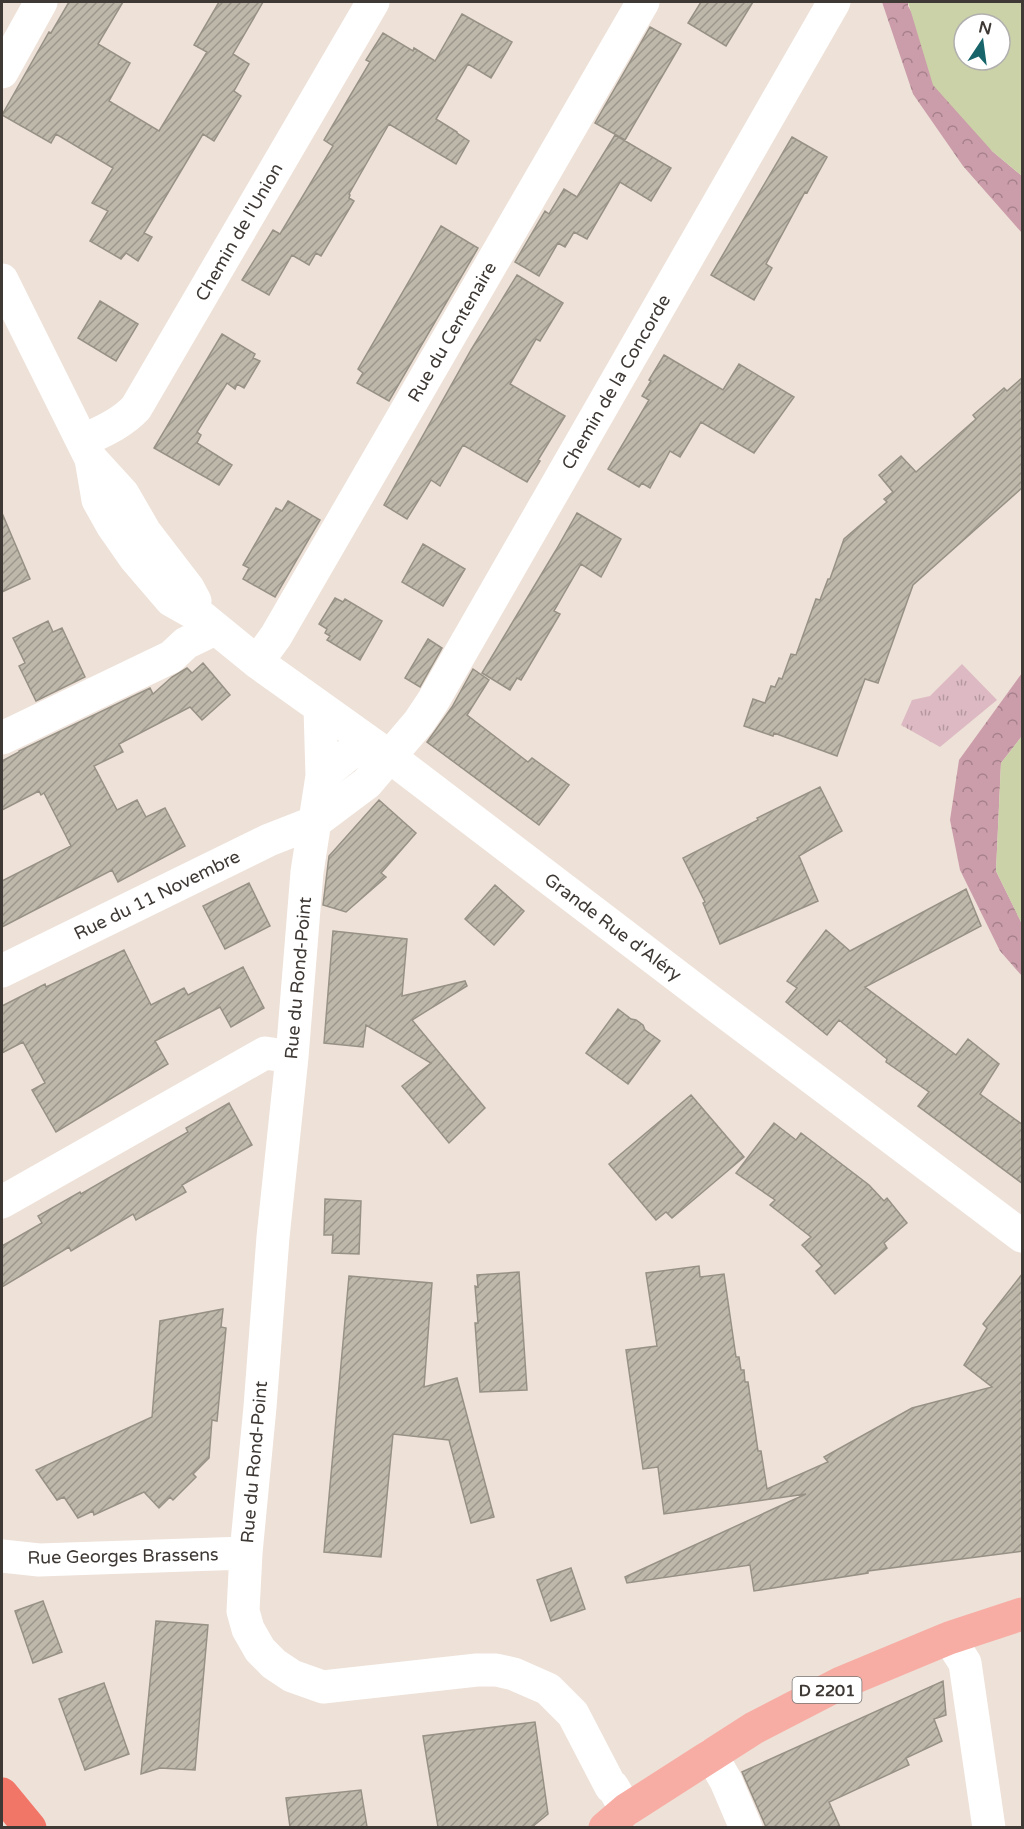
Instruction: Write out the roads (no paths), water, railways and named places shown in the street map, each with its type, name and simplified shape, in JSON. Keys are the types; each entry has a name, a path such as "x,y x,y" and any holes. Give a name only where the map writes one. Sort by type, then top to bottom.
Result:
{"highway":[{"path":"2,1794 30,1827"}],"main road":[{"name":"D 2201","path":"616,1819 754,1728 841,1683 949,1638 1023,1614"}],"street":[{"path":"2,72 41,2"},
{"name":"Chemin de l'Union","path":"87,450 136,408 374,2"},
{"name":"Rue du Centenaire","path":"257,662 276,636 643,2"},
{"name":"Chemin de la Concorde","path":"378,749 419,722 433,701 834,2"},
{"name":"Grande Rue d'Aléry","path":"3,286 87,450 123,494 145,532 188,588 209,624 1023,1236"},
{"path":"2,738 171,657 209,624"},
{"name":"Rue du Rond-Point","path":"320,708 322,776 307,872 292,1057 273,1237 243,1611 248,1629 260,1650 274,1664 292,1676 323,1687 477,1670 496,1670 514,1674 548,1689 573,1714 613,1787 616,1819"},
{"path":"322,776 378,749"},
{"path":"315,822 367,783 378,749"},
{"name":"Rue du 11 Novembre","path":"2,971 269,840 315,822"},
{"path":"2,1202 265,1053 292,1057"},
{"name":"Rue Georges Brassens","path":"2,1556 39,1560 246,1553"},
{"path":"949,1638 965,1663 989,1827"},
{"path":"711,1755 726,1781 746,1827"}]}
